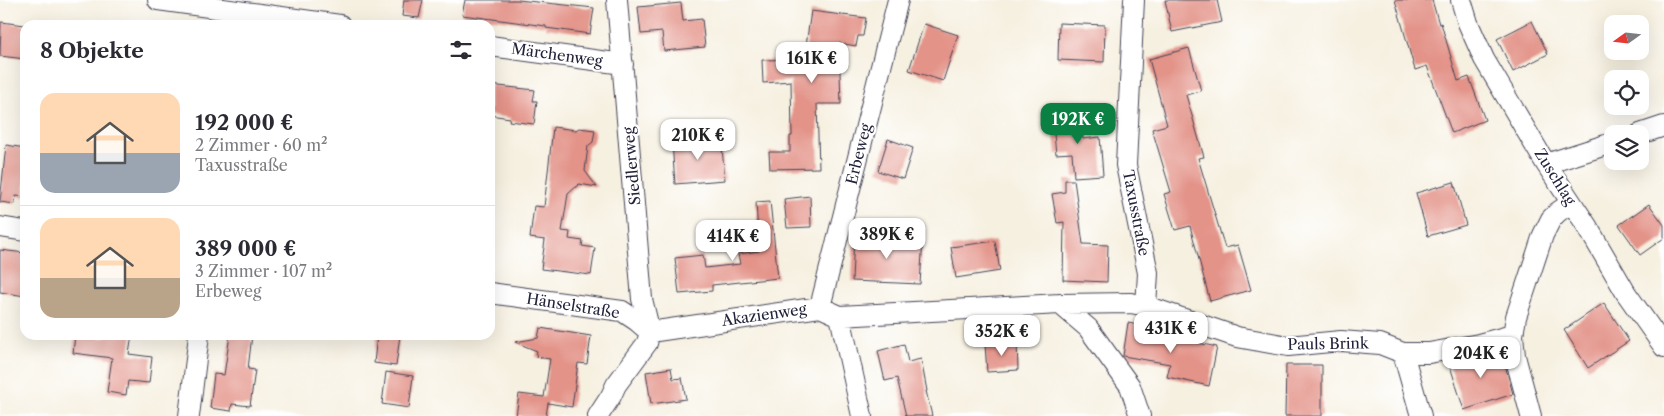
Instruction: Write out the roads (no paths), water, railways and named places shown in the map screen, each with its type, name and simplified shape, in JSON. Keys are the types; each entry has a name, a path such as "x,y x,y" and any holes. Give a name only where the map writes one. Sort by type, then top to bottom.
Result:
{"street":[{"path":"158,0 304,20"},
{"name":"Siedlerweg","path":"617,0 642,299 650,332"},
{"name":"Erbeweg","path":"820,307 898,0"},
{"name":"Taxusstraße","path":"1134,0 1126,165 1148,273 1146,306"},
{"name":"Zuschlag","path":"1461,0 1468,23 1484,59 1626,293 1664,347"},
{"name":"Märchenweg","path":"495,47 623,64"},
{"path":"1649,131 1664,126"},
{"path":"1546,164 1604,146"},
{"path":"1531,416 1515,356 1513,335 1516,317 1543,235 1551,219 1571,203"},
{"path":"0,227 20,230"},
{"name":"Hänselstraße","path":"495,295 622,311 650,332"},
{"name":"Akazienweg","path":"650,332 820,307 840,316 1060,304 1131,303 1146,306"},
{"path":"1060,304 1088,328 1130,386 1140,416"},
{"name":"Pauls Brink","path":"1146,306 1237,337 1288,346 1341,341 1380,344 1403,353 1429,353 1513,335"},
{"path":"840,316 862,416"},
{"path":"598,416 616,385 647,343 650,332"},
{"path":"189,416 198,340"},
{"path":"1403,353 1421,416"}]}
